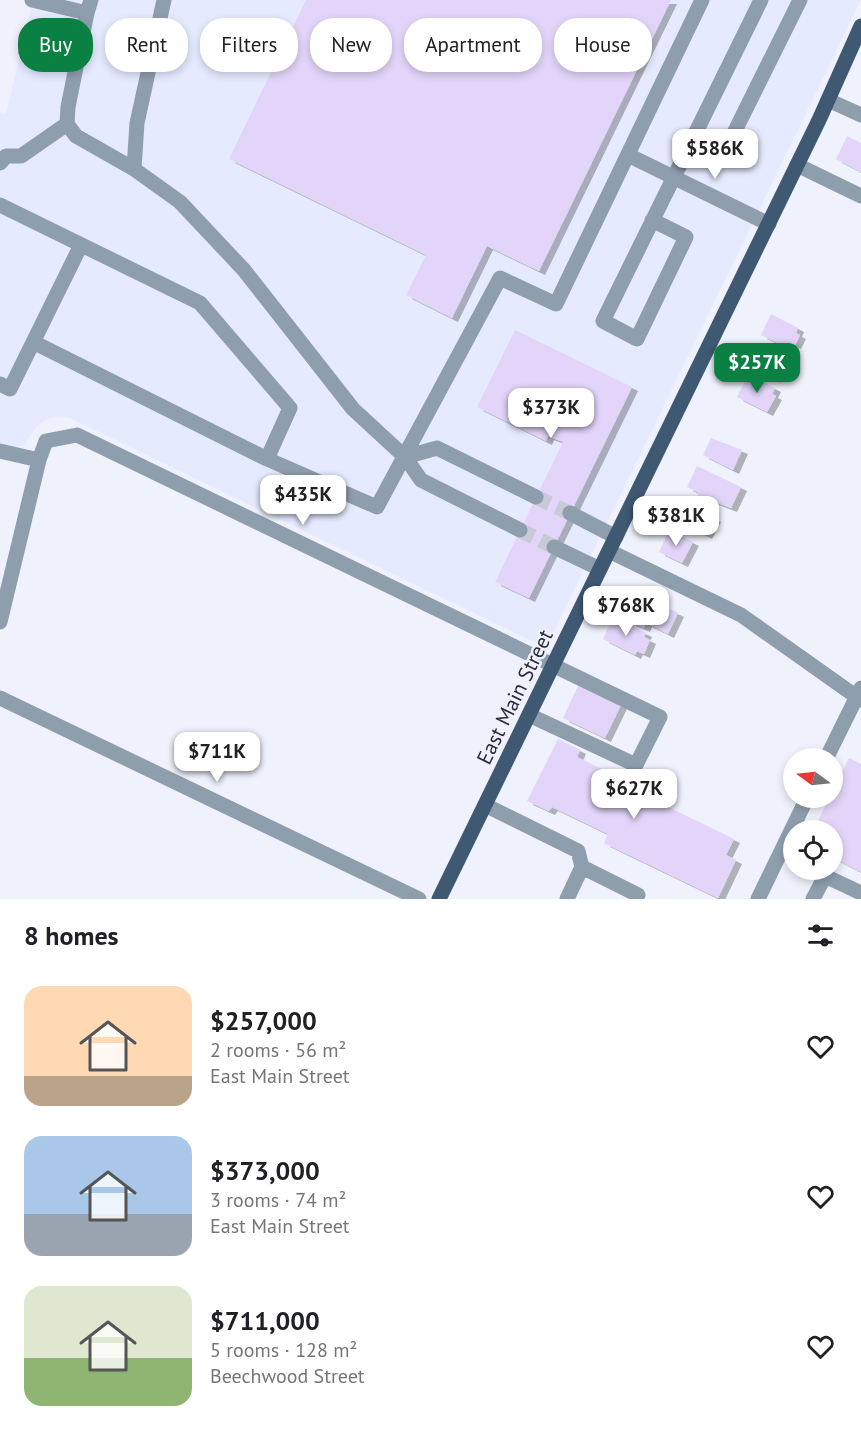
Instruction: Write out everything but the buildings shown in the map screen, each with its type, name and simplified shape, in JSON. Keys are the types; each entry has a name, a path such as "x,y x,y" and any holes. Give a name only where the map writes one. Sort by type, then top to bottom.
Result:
{"main road":[{"name":"East Main Street","path":"439,899 769,224 861,26"}],"street":[{"path":"32,0 89,7 68,107 67,124 76,136 134,169 180,202 244,270 353,409 405,457 421,480 520,530"},
{"path":"134,169 136,123 164,0"},
{"path":"33,342 267,459 377,507 500,278 556,304 702,0"},
{"path":"652,220 686,237 637,339 603,321 652,220 673,178 694,134 761,0"},
{"path":"694,134 725,151 800,0"},
{"path":"828,100 861,115"},
{"path":"0,163 6,156 21,156 67,124"},
{"path":"628,155 769,224"},
{"path":"797,165 861,196"},
{"path":"0,205 200,303 290,408 267,459"},
{"path":"0,384 10,388 81,245"},
{"path":"0,622 39,460 46,441 77,435 660,717 636,765 529,715"},
{"path":"405,457 437,448 536,497"},
{"path":"0,450 39,460"},
{"path":"570,513 616,537"},
{"path":"554,547 600,569"},
{"path":"609,551 741,615 859,695 832,748"},
{"path":"0,698 419,899"},
{"path":"485,805 578,851 582,867 567,899"},
{"path":"758,899 802,808"},
{"path":"582,867 638,895 636,899"},
{"path":"813,899 825,876 861,893"}],"shaded area":[{"path":"33,0 861,0 551,638 547,643 540,645 68,417 58,416 45,420 36,427 24,445 16,447 0,444 0,113 6,114 18,63 18,72 93,72 93,18 29,18"}],"tunnel":[{"path":"536,497 570,513"},
{"path":"520,530 554,547"}]}
